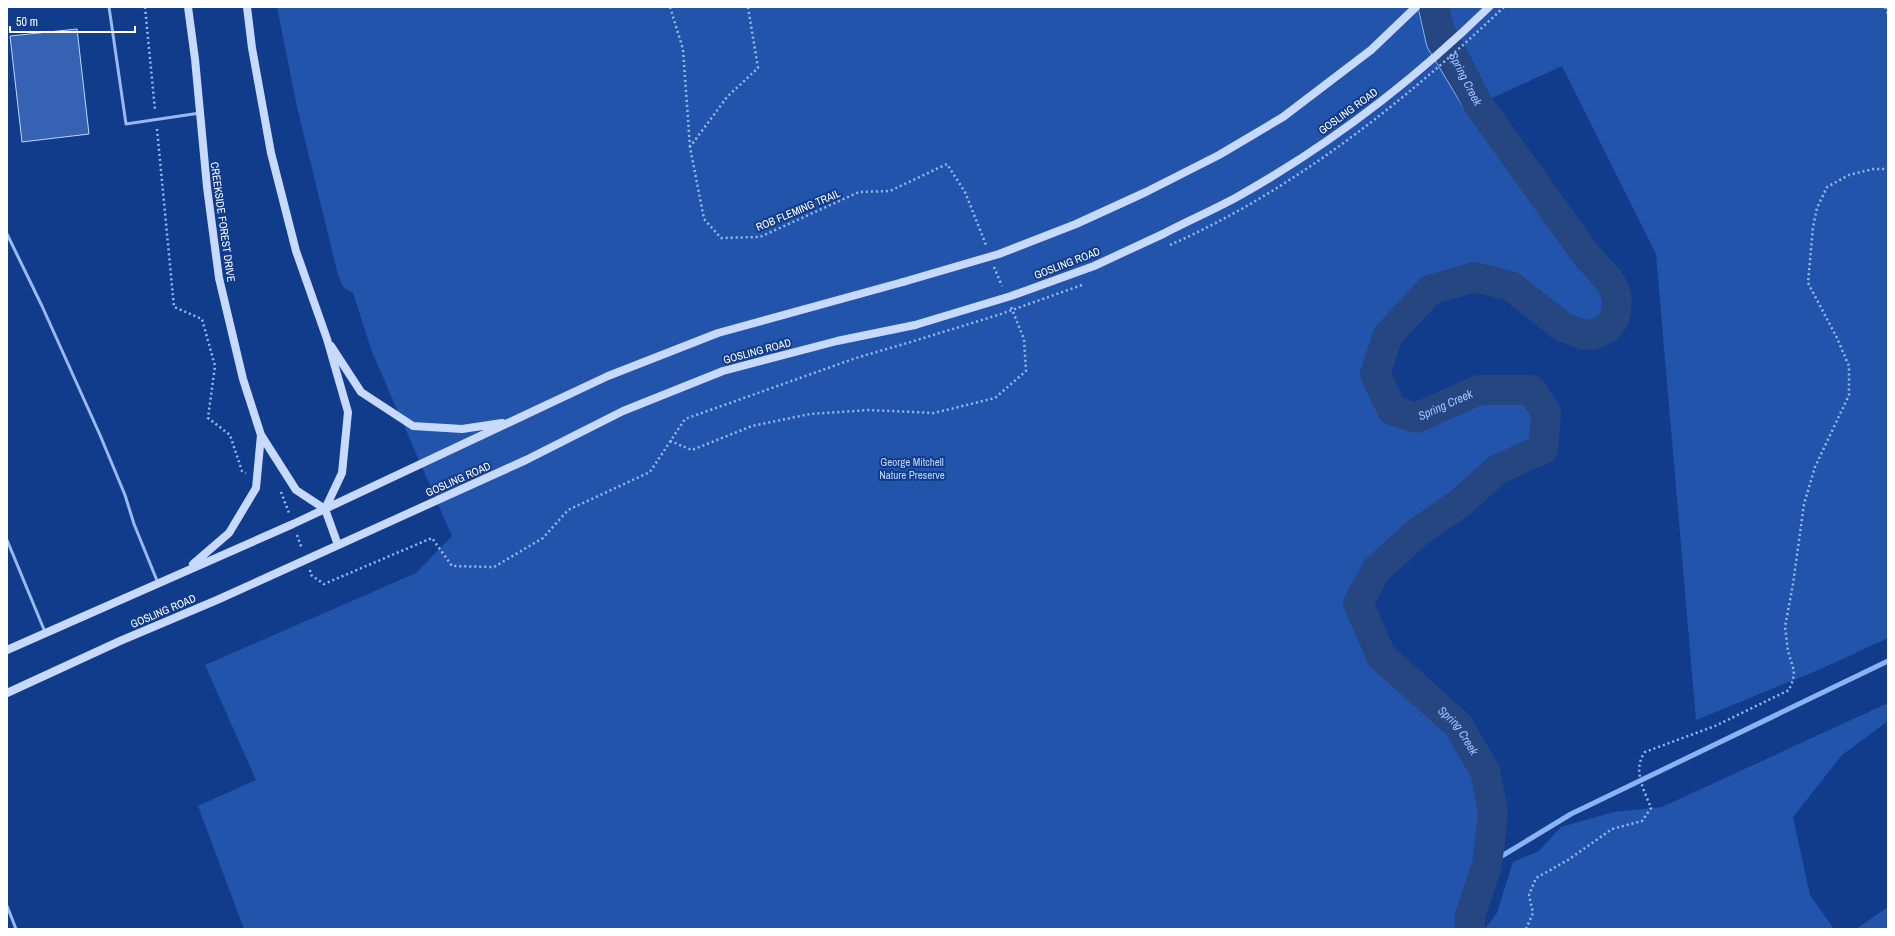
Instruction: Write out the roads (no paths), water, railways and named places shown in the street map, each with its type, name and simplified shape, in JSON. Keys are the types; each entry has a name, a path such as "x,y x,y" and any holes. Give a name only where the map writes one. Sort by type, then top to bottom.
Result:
{"main road":[{"name":"CREEKSIDE FOREST DRIVE","path":"188,7 195,59 206,187 219,278 242,379 261,435 296,490 325,509"},
{"path":"247,7 252,48 271,153 296,251 326,339 348,412 342,473 325,509 338,545"},
{"path":"7,650 293,524 608,376 718,333 999,254 1076,224 1146,192 1218,155 1283,117 1371,50 1416,7"},
{"name":"GOSLING ROAD","path":"7,693 526,460 623,411 723,371 837,341 915,325 1011,296 1094,266 1237,197 1304,156 1398,88 1489,7"},
{"path":"326,339 361,392 413,426 462,429 511,421"},
{"name":"CREEKSIDE FOREST DRIVE","path":"188,569 229,533 256,488 261,435"}],"lane":[{"path":"109,7 126,124 200,113"},
{"path":"7,234 45,313 100,435 125,494 134,524 158,584"},
{"path":"7,540 45,632"},
{"path":"7,906 16,929"}],"water":[{"path":"1418,7 1442,7 1459,46 1482,81 1465,110 1427,47"}],"waterway":[{"name":"Spring Creek","path":"1434,7 1439,28 1478,104 1587,256 1608,279 1614,289 1617,301 1613,321 1606,329 1592,335 1582,334 1563,327 1511,286 1475,277 1430,290 1388,335 1375,374 1392,410 1416,418 1479,390 1532,390 1546,413 1543,449 1498,469 1460,503 1418,532 1377,569 1358,603 1381,656 1458,725 1485,771 1493,813 1487,865 1470,916 1470,929"},
{"path":"1487,865 1571,814 1888,661"}],"park label":[{"name":"George Mitchell Nature Preserve","path":"912,468"}]}
